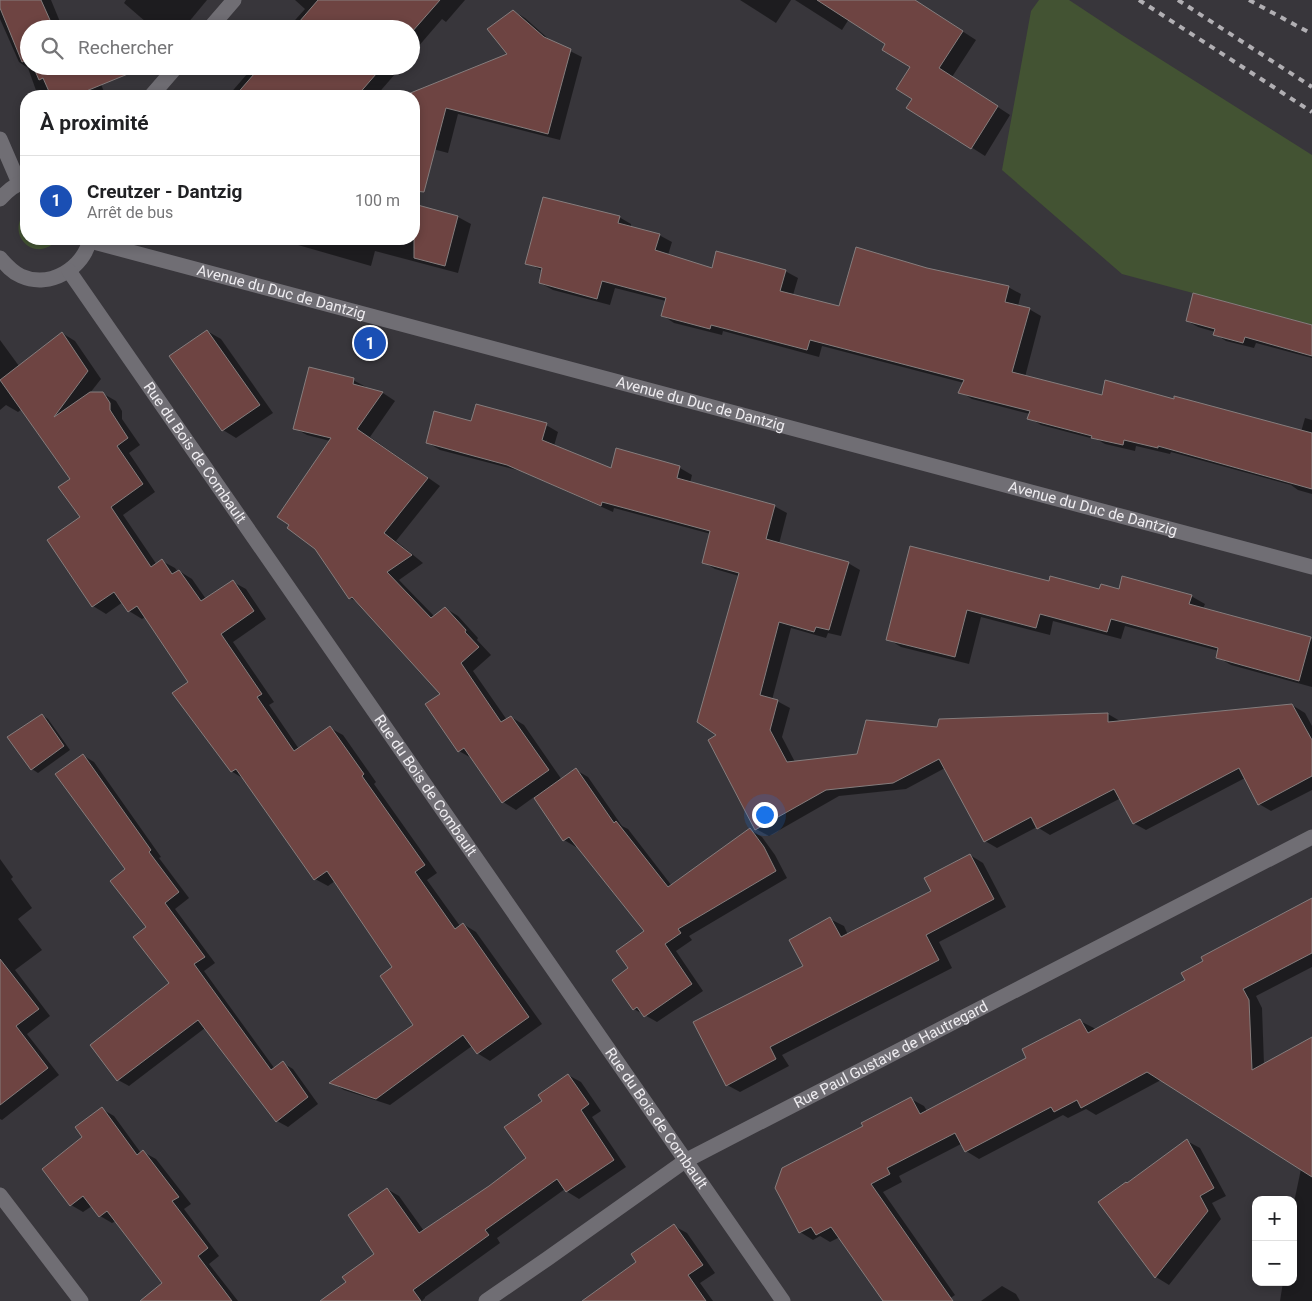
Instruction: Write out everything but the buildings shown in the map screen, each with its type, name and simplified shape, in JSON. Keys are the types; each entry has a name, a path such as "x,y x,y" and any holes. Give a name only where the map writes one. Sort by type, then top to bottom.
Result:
{"street":[{"path":"217,20 234,0"},
{"path":"157,90 170,75"},
{"path":"0,139 20,176"},
{"path":"0,199 8,190 20,184"},
{"path":"0,258 7,267 22,276 38,280 54,278 69,271 78,263 86,253 88,245"},
{"name":"Avenue du Duc de Dantzig","path":"109,245 1312,567"},
{"name":"Rue du Bois de Combault","path":"69,271 782,1301"},
{"name":"Rue Paul Gustave de Hautregard","path":"486,1301 685,1161 1312,837"},
{"path":"0,1195 81,1301"}],"green space":[{"path":"1039,0 1069,0 1312,155 1312,325 1122,274 1002,170 1031,11"},
{"path":"20,220 20,237 18,229"},
{"path":"27,245 50,245 40,249"}],"railway":[{"path":"1139,0 1312,112"},
{"path":"1178,0 1312,87"},
{"path":"1249,0 1312,34"}],"place":[{"name":"Creutzer - Dantzig","path":"370,343"}]}
